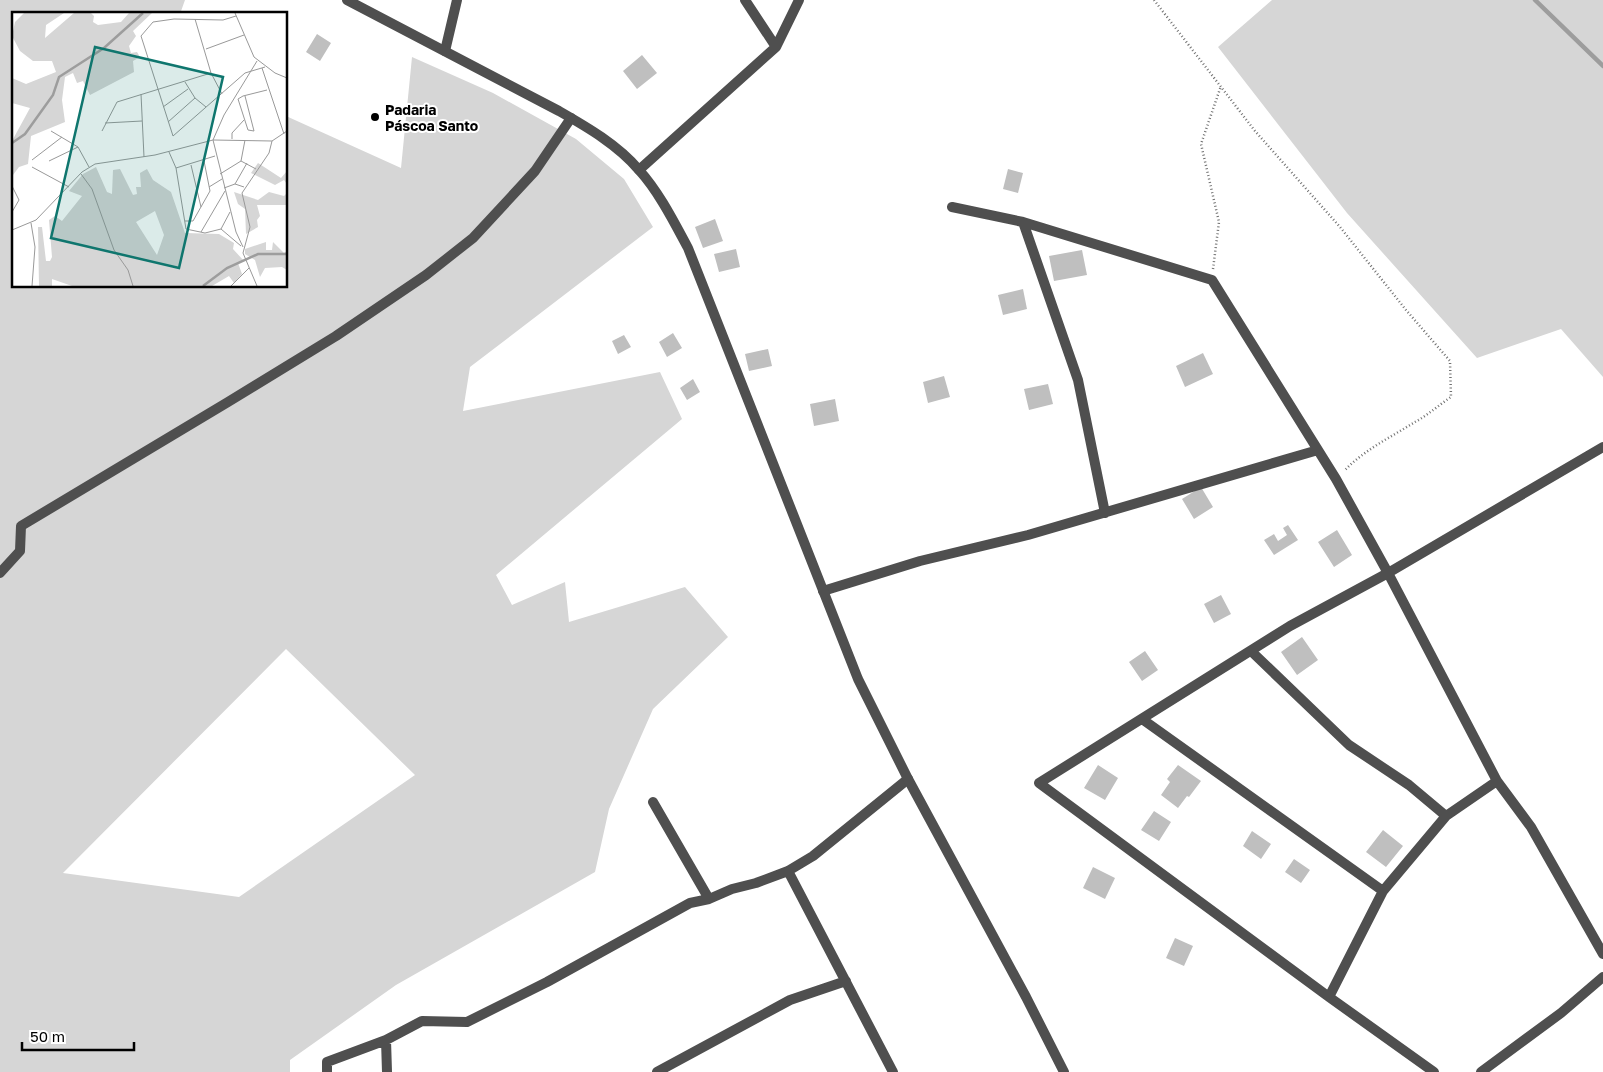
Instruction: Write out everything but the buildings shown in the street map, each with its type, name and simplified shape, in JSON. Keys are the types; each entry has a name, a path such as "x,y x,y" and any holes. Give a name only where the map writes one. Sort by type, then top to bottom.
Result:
{"street":[{"path":"347,0 572,118 610,144 639,170 671,215 688,248 858,679 908,779 1026,997 1064,1072"},
{"path":"445,51 458,0"},
{"path":"745,0 776,47"},
{"path":"639,170 776,47 799,0"},
{"path":"0,573 20,551 21,526 336,336 426,275 473,238 535,171 572,118"},
{"path":"952,207 1023,222 1212,280 1336,479 1388,573 1497,781 1530,827 1603,954"},
{"path":"1023,222 1078,380 1105,513"},
{"path":"1434,1072 1329,998 1039,783 1290,626 1388,573 1603,447"},
{"path":"823,590 920,560 1028,535 1318,450"},
{"path":"1251,651 1349,745 1409,785 1446,816"},
{"path":"1142,719 1384,891"},
{"path":"327,1072 327,1062 386,1040 422,1022 467,1022 547,982 690,903 756,883 788,870 813,856 908,779"},
{"path":"1329,998 1384,891 1446,816 1497,781"},
{"path":"653,802 709,898"},
{"path":"788,870 893,1072"},
{"path":"1481,1072 1561,1013 1603,977"},
{"path":"657,1072 790,1000 846,981"},
{"path":"386,1040 387,1072"}],"path":[{"path":"1154,0 1255,131 1340,227 1406,310 1450,361 1450,397 1418,421 1386,439 1350,464 1336,479"},
{"path":"1212,280 1219,222 1201,144 1221,86"}],"shaded area":[{"path":"0,0 185,0 181,12 12,12 12,288 288,288 288,117 401,168 412,57 493,93 576,139 624,179 653,227 470,367 463,411 660,372 682,419 496,575 512,605 565,582 569,622 685,587 728,637 653,709 609,809 595,872 396,985 290,1060 290,1072 0,1072","holes":["286,649 415,775 239,897 63,873"]},
{"path":"1272,0 1603,0 1603,377 1561,329 1477,358 1347,213 1218,47"}],"waterway":[{"path":"1535,0 1603,66"}],"place":[{"name":"Padaria Páscoa Santo","path":"375,117"}]}
